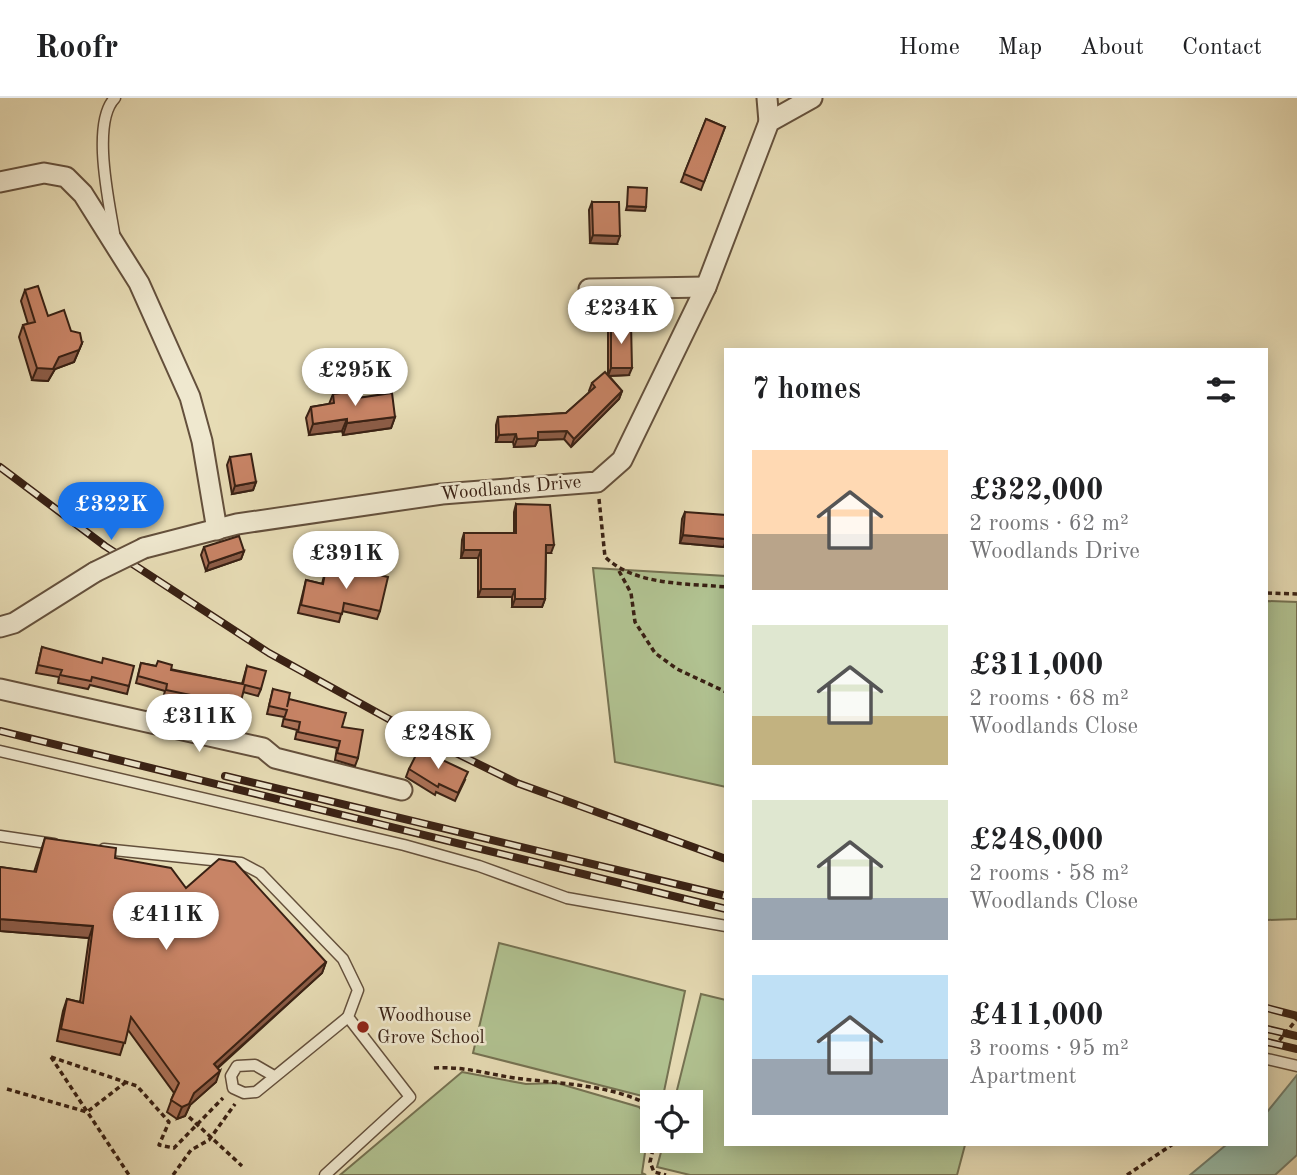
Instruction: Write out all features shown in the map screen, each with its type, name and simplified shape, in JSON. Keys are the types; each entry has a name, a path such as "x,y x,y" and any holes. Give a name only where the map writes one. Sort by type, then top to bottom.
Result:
{"street":[{"path":"767,98 769,122 812,98"},
{"name":"Woodlands Drive","path":"0,627 14,623 95,572 144,548 217,530 442,494 597,482 622,460 706,287 769,122"},
{"path":"0,182 44,173 66,177 83,194 139,284 190,397 202,441 217,530"},
{"path":"589,289 706,287"},
{"path":"0,689 263,748 275,758 402,790"}],"lane":[{"path":"115,98 106,116 103,155 116,247"},
{"path":"0,751 404,845 479,866 567,898 724,926"},
{"path":"0,836 66,845"},
{"path":"93,848 241,863 260,873 343,959 358,990 348,1017 256,1092 244,1093 233,1088 231,1076 237,1066 255,1065 274,1076"},
{"path":"325,1175 410,1097 348,1017"},
{"path":"1268,1058 1297,1066"}],"path":[{"path":"597,482 605,557 618,569 631,593 635,622 655,653 677,669 724,691"},
{"path":"618,569 659,580 724,587"},
{"path":"1268,593 1297,594"},
{"path":"1268,1057 1297,1019"},
{"path":"129,1175 51,1057 137,1086 169,1122 159,1145 174,1148 233,1088"},
{"path":"434,1068 459,1066 516,1078 555,1080 640,1100"},
{"path":"87,1112 126,1082"},
{"path":"7,1088 87,1112"},
{"path":"173,1175 191,1150 211,1138 244,1093"},
{"path":"190,1117 242,1166"},
{"path":"1126,1175 1170,1146"},
{"path":"652,1153 650,1162 654,1172 666,1175"}],"shaded area":[{"path":"593,568 724,576 724,787 615,762"},
{"path":"1268,601 1297,602 1297,919 1268,920"},
{"path":"499,943 685,991 664,1090 640,1090 640,1095 473,1053"},
{"path":"701,994 724,1000 724,1146 965,1146 957,1175 690,1175 657,1167 661,1153 703,1153 703,1090 677,1090"},
{"path":"462,1072 526,1084 557,1083 640,1108 640,1153 645,1153 642,1173 646,1175 340,1175"},
{"path":"1297,1075 1297,1155 1275,1175 1190,1175 1225,1146 1268,1146 1268,1111"}],"building":[{"path":"706,119 725,127 704,182 684,174"},
{"path":"628,187 647,188 646,207 627,206"},
{"path":"592,202 619,202 620,236 593,235"},
{"path":"38,286 48,316 64,310 71,331 80,333 82,343 79,350 59,357 53,369 37,368 23,325 35,322 25,290"},
{"path":"611,323 631,323 632,368 611,368"},
{"path":"605,372 622,391 574,439 567,431 538,432 538,438 517,439 516,434 499,435 498,417 566,413 595,387 592,383"},
{"path":"356,391 357,398 392,393 395,417 313,424 311,407 334,403 333,394"},
{"path":"251,454 256,482 235,486 230,457"},
{"path":"516,504 550,505 554,545 546,545 545,599 515,599 515,589 481,589 481,550 464,550 464,533 516,533"},
{"path":"685,512 724,515 724,539 683,535"},
{"path":"239,536 244,551 209,563 204,547"},
{"path":"326,568 347,573 349,568 388,577 380,611 344,603 342,614 301,605 306,580 323,584"},
{"path":"42,647 102,663 103,658 134,666 129,686 92,677 91,681 60,675 62,670 38,665"},
{"path":"158,661 172,665 171,670 243,684 247,666 266,671 261,689 245,685 240,705 166,690 167,684 138,676 141,663 156,666"},
{"path":"273,689 290,693 287,707 289,699 346,713 342,727 363,730 358,758 337,753 340,741 298,732 300,722 284,719 287,710 269,706"},
{"path":"419,749 468,772 458,793 439,784 438,787 409,769"},
{"path":"45,838 116,848 115,858 171,868 186,888 219,859 235,862 326,962 214,1064 220,1071 194,1093 189,1104 182,1107 171,1100 179,1083 131,1017 125,1043 61,1029 67,999 83,1003 93,926 0,919 0,867 36,872"}],"railway":[{"path":"0,467 105,546 269,653 405,728 517,783 724,858"},
{"path":"0,731 724,909"},
{"path":"225,776 724,896"},
{"path":"1268,1008 1297,1016"},
{"path":"1268,1029 1297,1036"},
{"path":"1268,1042 1297,1049"}],"place":[{"name":"Woodhouse Grove School","path":"363,1027"}]}
